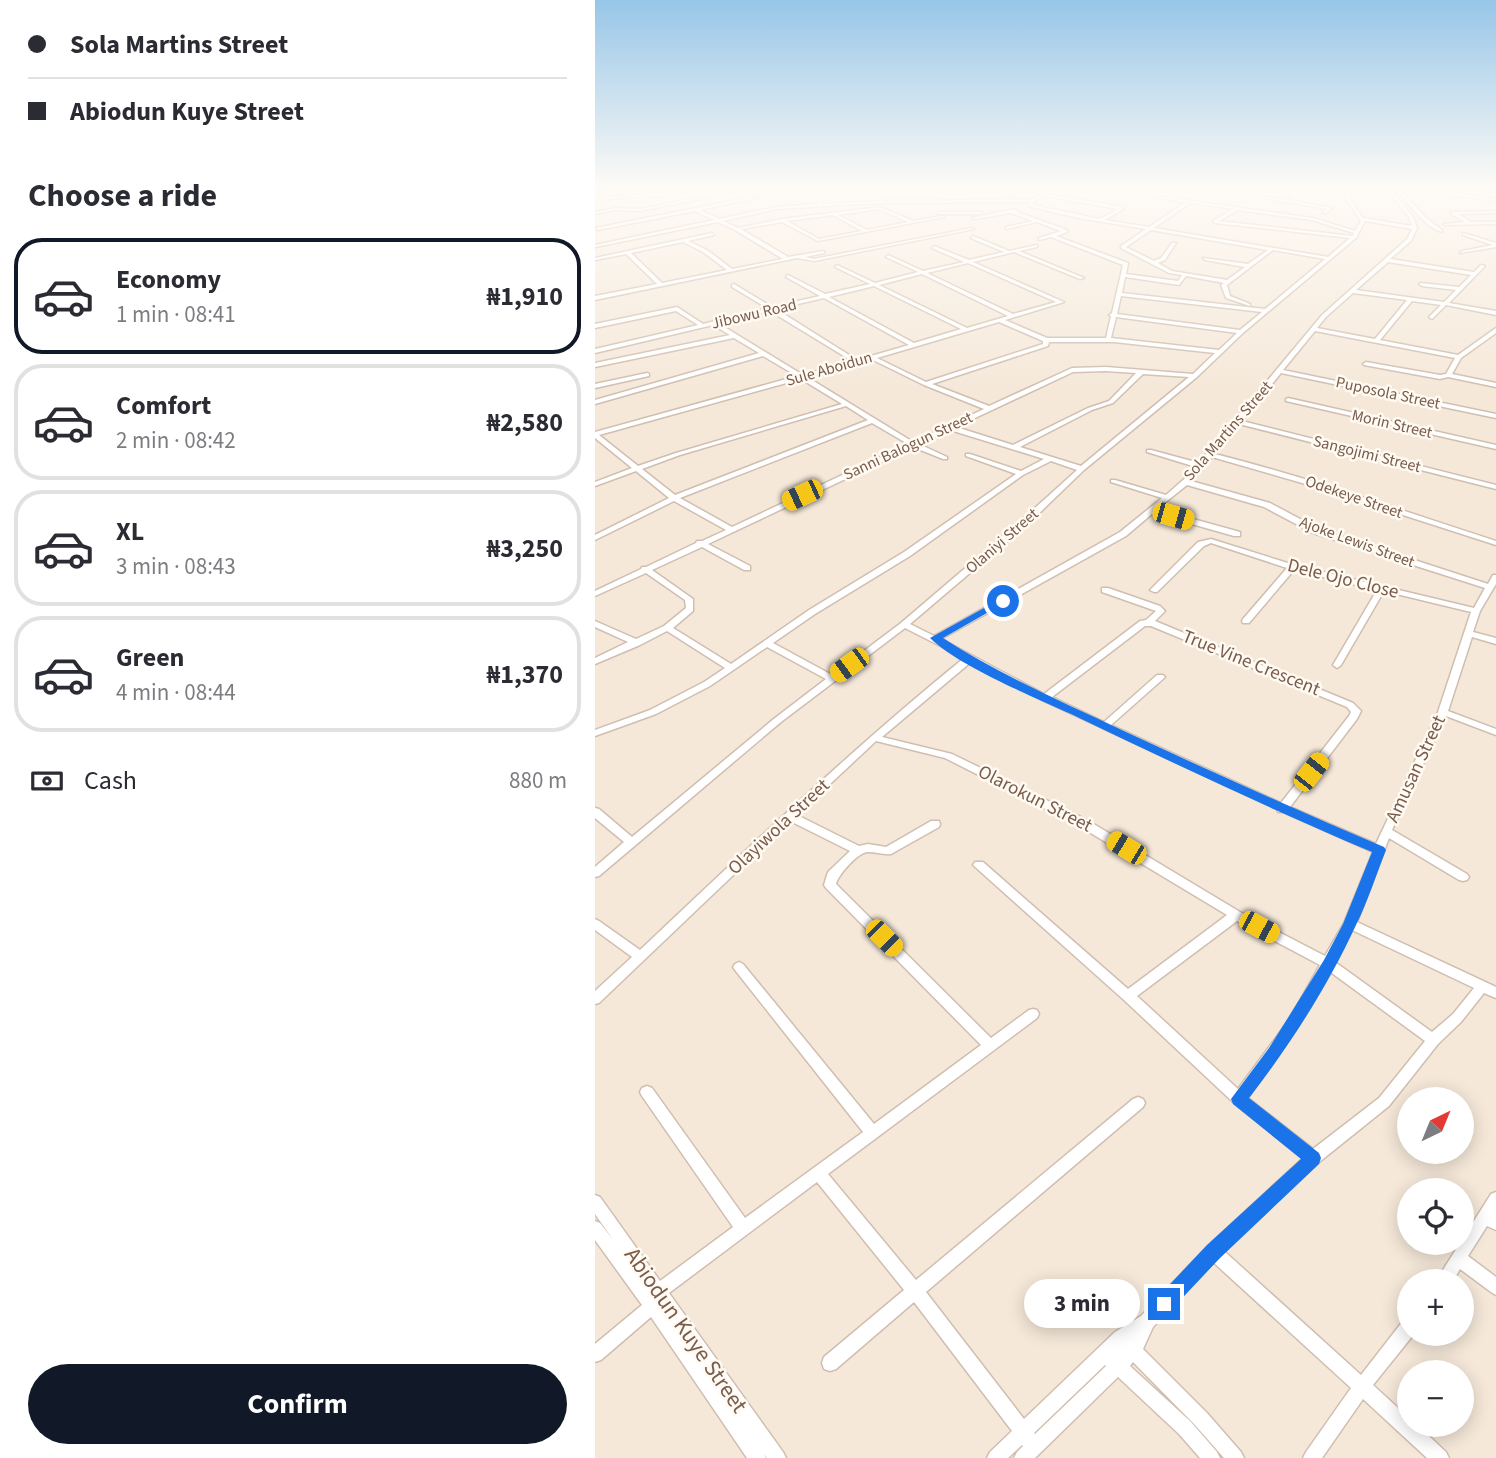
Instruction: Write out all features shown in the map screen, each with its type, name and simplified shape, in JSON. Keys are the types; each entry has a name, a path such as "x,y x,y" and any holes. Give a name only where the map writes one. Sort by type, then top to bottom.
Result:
{"street":[{"path":"595,259 617,255"},
{"path":"630,255 661,285"},
{"path":"710,255 731,271"},
{"path":"780,255 787,259"},
{"path":"595,298 805,255"},
{"path":"797,257 814,260 839,255"},
{"path":"953,255 970,262"},
{"name":"Jibowu Road","path":"595,351 999,255"},
{"path":"1020,255 1082,278"},
{"path":"1104,255 1123,262 1126,266 1108,340"},
{"path":"1141,255 1167,271 1227,282"},
{"path":"1156,262 1167,255"},
{"path":"1258,309 1228,297 1224,291 1227,282 1264,255"},
{"path":"1310,255 1328,258"},
{"name":"Olaniyi Street","path":"595,873 831,678 904,625 1082,469 1195,376 1241,332 1331,255"},
{"name":"Sola Martins Street","path":"936,638 1123,534 1186,482 1324,316 1392,255"},
{"path":"1420,265 1427,255"},
{"path":"888,256 1012,316"},
{"path":"1205,259 1249,266"},
{"path":"1387,260 1475,274"},
{"name":"Sule Aboidun","path":"595,434 857,362 1061,302 970,262"},
{"path":"762,264 774,271"},
{"path":"837,266 967,330"},
{"path":"1432,317 1483,266"},
{"path":"719,274 857,362"},
{"path":"1123,275 1179,283 1184,276"},
{"path":"787,276 913,345"},
{"path":"673,282 683,289"},
{"path":"1422,284 1461,289"},
{"path":"1351,291 1496,313"},
{"path":"624,292 633,299"},
{"path":"1118,294 1267,311"},
{"path":"1377,340 1411,299"},
{"path":"595,326 677,309 703,326"},
{"path":"1112,315 1241,332"},
{"path":"999,320 1046,340 1108,340 1219,352"},
{"path":"715,323 912,444 945,457"},
{"path":"1314,329 1459,357"},
{"path":"1448,375 1459,357 1496,330"},
{"path":"595,365 734,336"},
{"path":"926,384 1040,349 1046,345 1046,340"},
{"path":"595,402 763,354"},
{"path":"873,357 926,384 988,408"},
{"path":"1366,364 1448,375 1496,386"},
{"name":"Sanni Balogun Street","path":"595,594 988,408 1077,369 1195,376"},
{"path":"1015,447 1111,401 1142,371"},
{"name":"Puposola Street","path":"1280,371 1496,416"},
{"path":"595,386 647,375"},
{"name":"Morin Street","path":"1288,400 1496,447"},
{"path":"595,484 728,438 847,404"},
{"path":"596,535 674,498 873,420"},
{"name":"Sangojimi Street","path":"1237,422 1496,487"},
{"path":"949,427 1082,469"},
{"path":"595,434 674,498 730,529"},
{"path":"1149,451 1201,466"},
{"path":"968,455 1021,474"},
{"name":"Odekeye Street","path":"1211,455 1306,480 1406,516 1496,543"},
{"path":"595,733 682,699 907,554 1021,474 1050,459"},
{"path":"1113,481 1166,497"},
{"name":"Ajoke Lewis Street","path":"1186,482 1255,501 1316,531 1491,593"},
{"path":"1151,510 1237,534"},
{"name":"Dele Ojo Close","path":"1154,590 1201,544 1211,541 1292,567 1476,611"},
{"path":"700,543 747,568"},
{"path":"1247,621 1292,567"},
{"path":"595,661 667,628 689,609 689,599 645,569"},
{"name":"Amusan Street","path":"1239,1099 1275,1053 1350,925 1386,831 1443,712 1476,611 1491,593 1496,577"},
{"path":"1338,665 1382,588"},
{"path":"1045,698 1135,626 1148,623 1161,611 1105,590"},
{"name":"True Vine Crescent","path":"1148,623 1309,687 1350,705 1356,711 1282,809"},
{"path":"595,624 637,643"},
{"path":"904,625 936,638 969,660 1045,698 1282,809 1379,850"},
{"path":"667,628 730,667"},
{"path":"1470,634 1496,641"},
{"path":"766,643 831,678"},
{"name":"Olayiwola Street","path":"595,999 875,738 969,660"},
{"path":"1106,725 1160,677"},
{"path":"1443,712 1496,732"},
{"name":"Olarokun Street","path":"875,738 948,756 1083,823 1236,915 1329,964 1433,1040"},
{"path":"595,813 631,842"},
{"path":"790,816 858,850"},
{"path":"935,824 887,851 868,848 858,850 832,874 830,885 990,1045"},
{"path":"1386,831 1462,877"},
{"path":"979,865 1128,996 1239,1099 1313,1158"},
{"path":"1128,996 1236,915"},
{"path":"595,924 641,957"},
{"path":"996,1458 1121,1338 1147,1322 1213,1251 1313,1158 1384,1102 1433,1040 1492,992 1350,925"},
{"path":"739,967 870,1132"},
{"path":"595,1354 653,1298 742,1227 1033,1014"},
{"path":"647,1092 742,1227"},
{"path":"830,1363 1138,1103"},
{"path":"818,1172 915,1291 1023,1432 1028,1452 1134,1350 1147,1322"},
{"path":"1453,1269 1491,1220 1496,1199"},
{"name":"Abiodun Kuye Street","path":"595,1202 653,1298 757,1458"},
{"name":"Abiodun Kuye Street","path":"595,1228 777,1458"},
{"path":"1213,1251 1440,1458"},
{"path":"1460,1259 1496,1287"},
{"path":"1121,1338 1202,1419 1235,1458"},
{"path":"1312,1458 1361,1387 1397,1342"},
{"path":"1105,1353 1185,1428 1211,1458"}],"shaded area":[{"path":"595,255 1496,255 1496,1458 595,1458"}],"route":[{"path":"1003,601 936,638 969,660 1045,698 1282,809 1379,850 1350,925 1329,964 1275,1053 1239,1099 1313,1158 1213,1251 1164,1304"}]}
